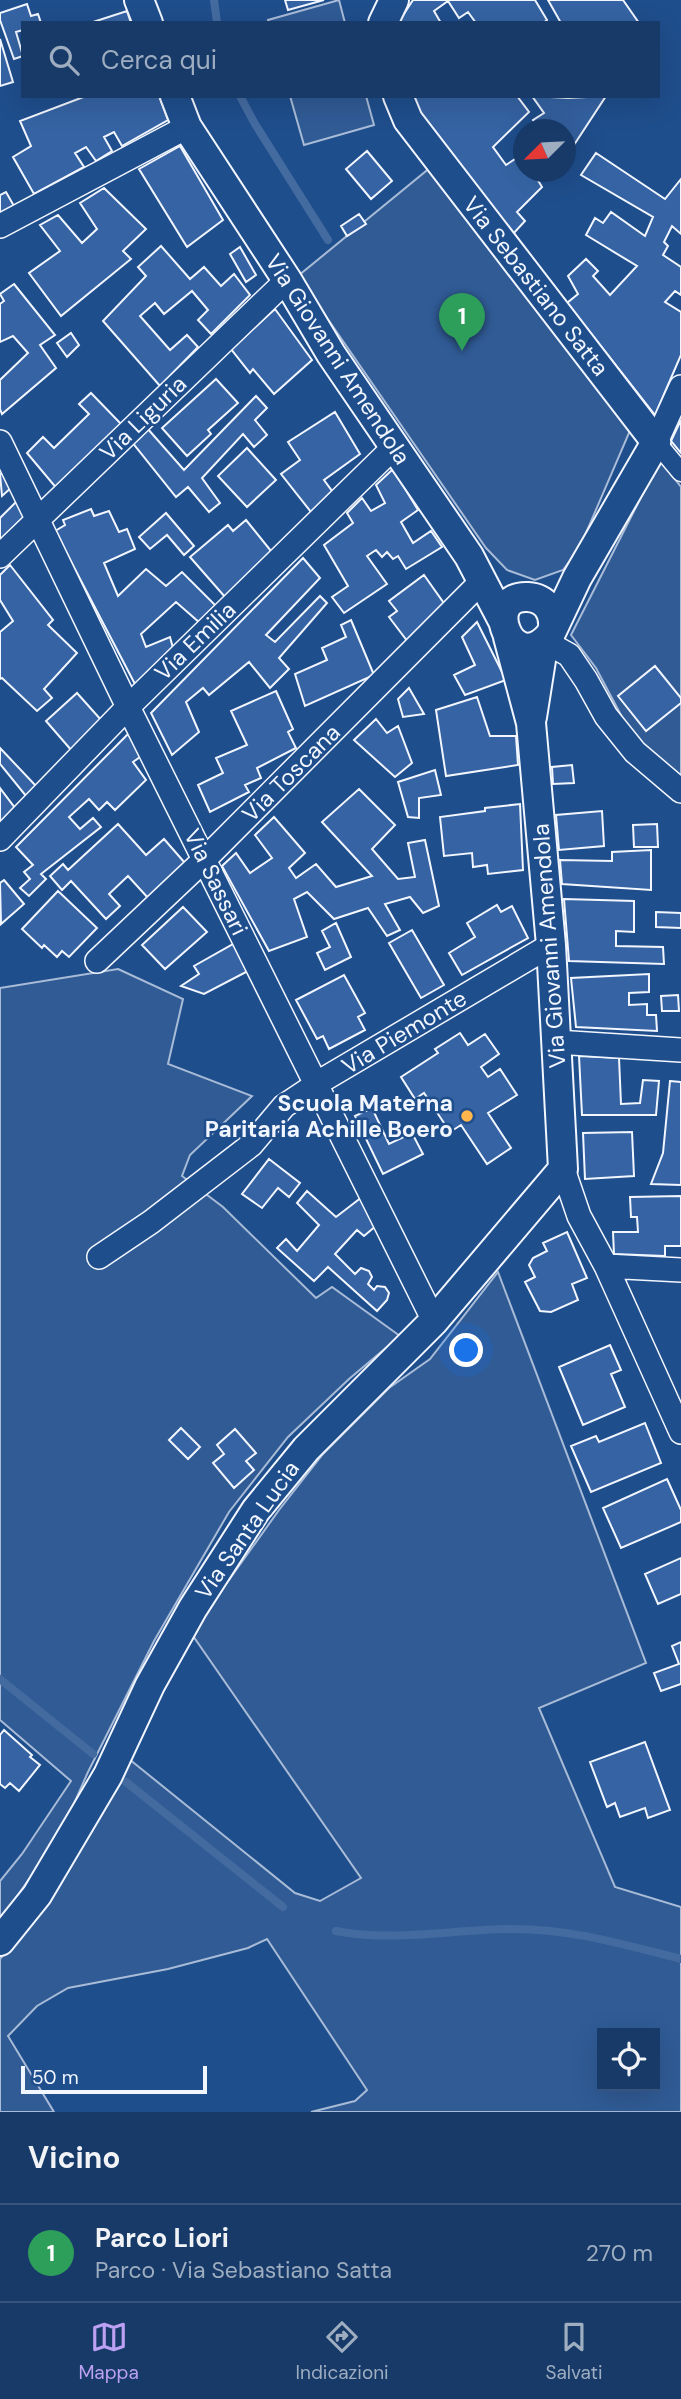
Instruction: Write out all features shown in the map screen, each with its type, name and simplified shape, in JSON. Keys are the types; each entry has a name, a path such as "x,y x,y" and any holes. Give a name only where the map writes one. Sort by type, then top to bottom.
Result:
{"street":[{"path":"139,0 147,21"},
{"path":"384,21 394,0"},
{"name":"Via Giovanni Amendola","path":"176,98 187,127 287,280 331,354 469,556 505,629 531,723 551,945 563,1169"},
{"name":"Via Sebastiano Satta","path":"399,98 408,120 681,472"},
{"path":"0,226 187,127"},
{"name":"Via Liguria","path":"0,556 287,280"},
{"path":"656,442 681,387"},
{"name":"Via Sassari","path":"0,442 128,707 434,1321"},
{"name":"Via Giovanni Amendola","path":"531,723 548,634 577,578 656,442"},
{"name":"Via Emilia","path":"0,839 128,707 394,447"},
{"path":"532,597 540,599 551,611 548,634 529,647 514,643 505,629 505,612 516,600 532,597 577,578"},
{"name":"Via Toscana","path":"97,961 205,859 481,582"},
{"path":"548,634 569,655 606,716 635,751 681,791"},
{"name":"Via Piemonte","path":"99,1257 151,1222 251,1144 284,1106 551,945"},
{"path":"556,1042 681,1050"},
{"path":"563,1169 579,1216 606,1266 681,1432"},
{"name":"Via Santa Lucia","path":"0,1941 44,1883 108,1775 150,1685 193,1608 256,1510 306,1449 434,1321 563,1169"},
{"path":"606,1266 681,1270"}],"shaded area":[{"path":"339,0 344,21 268,21"},
{"path":"291,98 367,98 374,125 304,145"},
{"path":"431,167 632,426 580,547 563,570 535,580 507,570 486,548 298,276"},
{"path":"660,460 681,487 681,779 630,732 596,668 571,635"},
{"path":"118,969 183,999 168,1064 252,1096 190,1155 182,1176 223,1207 316,1298 332,1287 400,1336 349,1379 288,1437 229,1512 154,1641 88,1772 61,1833 0,1921 0,1881 22,1854 71,1781 0,1720 0,988"},
{"path":"498,1272 646,1663 539,1708 615,1887 681,1907 681,2112 311,2112 355,2101 367,2090 267,1939 248,1948 168,1969 68,1988 37,2006 8,2036 54,2112 0,2112 0,1959 51,1898 129,1759 295,1893 320,1901 361,1878 191,1633 279,1510 323,1454 389,1388 430,1359"}],"building":[{"path":"285,0 324,0 288,10"},
{"path":"413,0 535,0 547,20 475,21 468,12 459,18 448,1 434,11 440,21 399,21"},
{"path":"548,0 623,0 638,21 560,21"},
{"path":"27,4 31,16 38,14 40,21 21,21 21,31 16,32 21,57 14,59 0,13"},
{"path":"127,11 130,21 96,21"},
{"path":"0,39 13,82 0,86"},
{"path":"81,98 160,98 168,120 122,146 114,132 104,137 112,151 96,161 86,147 75,153 84,167 34,194 13,157 31,146 20,121"},
{"path":"408,98 518,98 529,112 522,119 513,119 513,128 493,147 506,165 513,160 513,182 539,182 542,187 517,212 525,221 513,234"},
{"path":"533,98 605,98 576,142 576,119 535,119 544,113"},
{"path":"180,146 223,220 187,247 139,169"},
{"path":"367,151 392,181 371,199 346,169"},
{"path":"596,153 665,199 681,179 681,234 672,226 664,242 668,246 663,255 681,267 681,295 675,291 665,302 681,312 681,355 655,415 567,303 578,294 568,276 586,259 598,271 593,276 610,295 637,266 586,235 595,218 603,223 611,212 645,236 653,217 581,175"},
{"path":"104,188 146,229 123,251 131,259 61,316 29,273 60,251 40,225 58,215 82,243 97,229 80,203"},
{"path":"6,192 14,206 0,213 0,195"},
{"path":"359,214 366,224 347,236 341,226"},
{"path":"161,246 190,279 204,267 221,286 234,274 250,295 211,334 198,320 208,310 192,291 164,314 155,303 140,316 170,350 187,335 198,347 160,386 103,321 146,276 138,267"},
{"path":"240,247 256,275 246,282 230,254"},
{"path":"14,284 55,335 40,345 56,368 2,414 0,380 28,353 13,336 0,342 0,304 4,301 0,294"},
{"path":"275,309 312,360 274,394 253,369 250,373 231,349"},
{"path":"71,333 79,345 67,357 57,343"},
{"path":"216,379 238,403 208,430 211,434 187,456 162,428"},
{"path":"91,393 122,425 58,490 27,453 43,437 54,448 89,414 79,404"},
{"path":"256,396 267,408 255,420 267,435 254,447 243,434 202,478 220,503 209,512 188,487 176,497 132,442 147,428 184,470"},
{"path":"335,412 360,454 324,480 332,491 311,512 281,474 300,460 288,442"},
{"path":"681,420 681,453 671,441"},
{"path":"247,448 276,480 247,507 218,476"},
{"path":"393,469 418,510 401,522 413,543 431,531 442,547 406,569 398,556 393,559 387,552 382,557 376,550 367,556 387,584 344,613 332,597 348,586 324,545 353,523 347,513 362,498 371,511 385,503 376,485"},
{"path":"5,472 12,487 2,496 0,474"},
{"path":"18,500 26,515 0,540 0,518"},
{"path":"91,509 94,516 109,511 119,532 127,529 135,549 104,563 118,596 146,569 166,586 182,572 216,606 200,623 176,602 141,634 146,647 170,637 173,648 136,686 55,531 65,525 63,520"},
{"path":"166,513 194,546 184,555 167,535 150,549 139,537"},
{"path":"246,520 271,551 225,597 190,557 228,525 233,531"},
{"path":"303,558 320,578 266,635 275,642 320,596 327,603 279,658 289,669 270,688 249,662 209,695 203,688 186,702 199,732 172,755 151,713"},
{"path":"10,565 53,620 48,625 77,653 44,689 52,698 37,711 0,679 0,632 13,621 0,600 0,575"},
{"path":"424,575 448,609 411,646 389,617 397,611 389,601"},
{"path":"351,620 374,675 305,706 295,674 327,660 322,648 346,637 341,625"},
{"path":"477,622 506,680 465,695 454,675 475,665 462,637"},
{"path":"655,666 681,698 681,703 646,731 618,696"},
{"path":"409,688 424,714 403,717 398,699"},
{"path":"276,691 293,729 288,732 296,748 257,768 261,778 245,785 249,792 210,812 198,785 223,773 216,758 247,745 231,711"},
{"path":"77,693 102,721 72,751 46,721"},
{"path":"477,697 490,736 516,736 518,765 446,776 436,710"},
{"path":"376,719 387,733 398,726 412,763 395,777 354,740"},
{"path":"131,731 143,755 133,762 146,780 115,810 107,802 99,810 89,799 69,817 80,829 93,818 101,827 41,874 46,879 29,896 20,888 30,879 24,872 33,865 16,847"},
{"path":"0,748 36,786 26,796 0,764"},
{"path":"572,765 574,783 553,784 552,767"},
{"path":"435,770 441,795 419,798 419,818 408,817 398,782"},
{"path":"0,788 15,808 0,822"},
{"path":"359,789 395,825 372,849 398,879 415,877 408,843 425,840 439,906 423,913 410,897 385,904 400,930 387,936 368,908 334,919 307,892 294,899 307,937 269,951 222,866 236,853 250,873 272,858 255,835 274,817 305,853 289,868 296,878 316,864 336,887 372,876 322,822"},
{"path":"520,804 523,870 488,874 487,865 473,867 472,853 444,856 440,817"},
{"path":"602,811 604,846 559,850 556,815"},
{"path":"118,824 146,855 164,839 185,863 149,899 128,876 109,894 120,906 106,919 71,881 62,890 50,876 63,864 68,870"},
{"path":"657,824 658,847 634,847 633,825"},
{"path":"651,850 651,890 562,884 560,860 612,861 612,852"},
{"path":"4,880 24,904 1,924 0,883"},
{"path":"58,891 97,928 69,957 62,951 57,957 44,945 42,948 22,929"},
{"path":"564,899 634,901 634,932 616,931 616,946 663,947 664,964 569,961"},
{"path":"497,905 501,912 512,906 528,938 462,975 449,953 475,937 467,923"},
{"path":"183,907 207,932 165,969 142,945"},
{"path":"656,912 681,913 681,928 656,927"},
{"path":"336,923 351,957 325,970 317,953 330,947 322,931"},
{"path":"412,930 444,985 421,998 389,943"},
{"path":"235,943 248,971 204,994 181,986 199,974 194,966"},
{"path":"649,974 649,992 629,993 629,1005 647,1004 647,1015 656,1015 657,1031 576,1027 571,978"},
{"path":"344,975 365,1013 358,1017 365,1030 329,1049 323,1036 317,1039 296,1000"},
{"path":"678,995 679,1011 662,1011 661,996"},
{"path":"460,1033 468,1045 485,1034 499,1054 481,1067 488,1077 500,1069 517,1095 488,1113 511,1148 487,1164 461,1125 450,1132 424,1093 415,1099 401,1077 438,1053 435,1049"},
{"path":"579,1056 619,1058 621,1104 640,1103 643,1080 659,1081 656,1115 582,1115"},
{"path":"670,1081 681,1082 681,1185 651,1184 663,1153"},
{"path":"372,1108 389,1144 412,1133 423,1154 383,1174 355,1116"},
{"path":"632,1132 634,1176 585,1179 583,1133"},
{"path":"269,1159 300,1183 289,1197 278,1188 262,1208 242,1194"},
{"path":"307,1191 336,1217 362,1197 377,1225 364,1236 357,1230 335,1254 355,1274 361,1268 369,1271 372,1277 368,1284 374,1290 377,1286 385,1287 389,1293 387,1300 377,1311 328,1267 314,1281 277,1248 286,1239 297,1251 319,1225 297,1203"},
{"path":"681,1196 681,1246 665,1246 665,1256 614,1254 613,1232 638,1232 637,1217 631,1217 630,1197"},
{"path":"567,1232 587,1278 572,1284 578,1300 551,1312 540,1311 525,1282 535,1277 529,1265 533,1258 547,1251 543,1243"},
{"path":"610,1345 621,1370 611,1374 625,1407 583,1425 559,1367"},
{"path":"645,1423 661,1463 591,1492 571,1446 596,1436 599,1442"},
{"path":"181,1428 200,1447 188,1459 169,1440"},
{"path":"235,1429 256,1453 246,1461 254,1470 234,1488 213,1463 224,1454 217,1445"},
{"path":"667,1479 681,1510 681,1522 621,1548 603,1508"},
{"path":"681,1558 681,1594 658,1604 645,1574"},
{"path":"681,1642 681,1684 661,1691 654,1673 679,1664 672,1646"},
{"path":"4,1730 40,1765 19,1791 10,1783 5,1788 0,1784 0,1735"},
{"path":"645,1742 670,1810 648,1818 645,1808 620,1817 615,1803 607,1807 590,1762"}],"waterway":[{"path":"214,0 217,21"},
{"path":"241,98 328,240"},
{"path":"0,1679 93,1754"},
{"path":"126,1782 283,1907"},
{"path":"336,1931 379,1935 530,1929 595,1938 681,1959"}],"place":[{"name":"Parco Liori","path":"462,351"},
{"name":"Scuola Materna Paritaria Achille Boero","path":"467,1116"}]}
